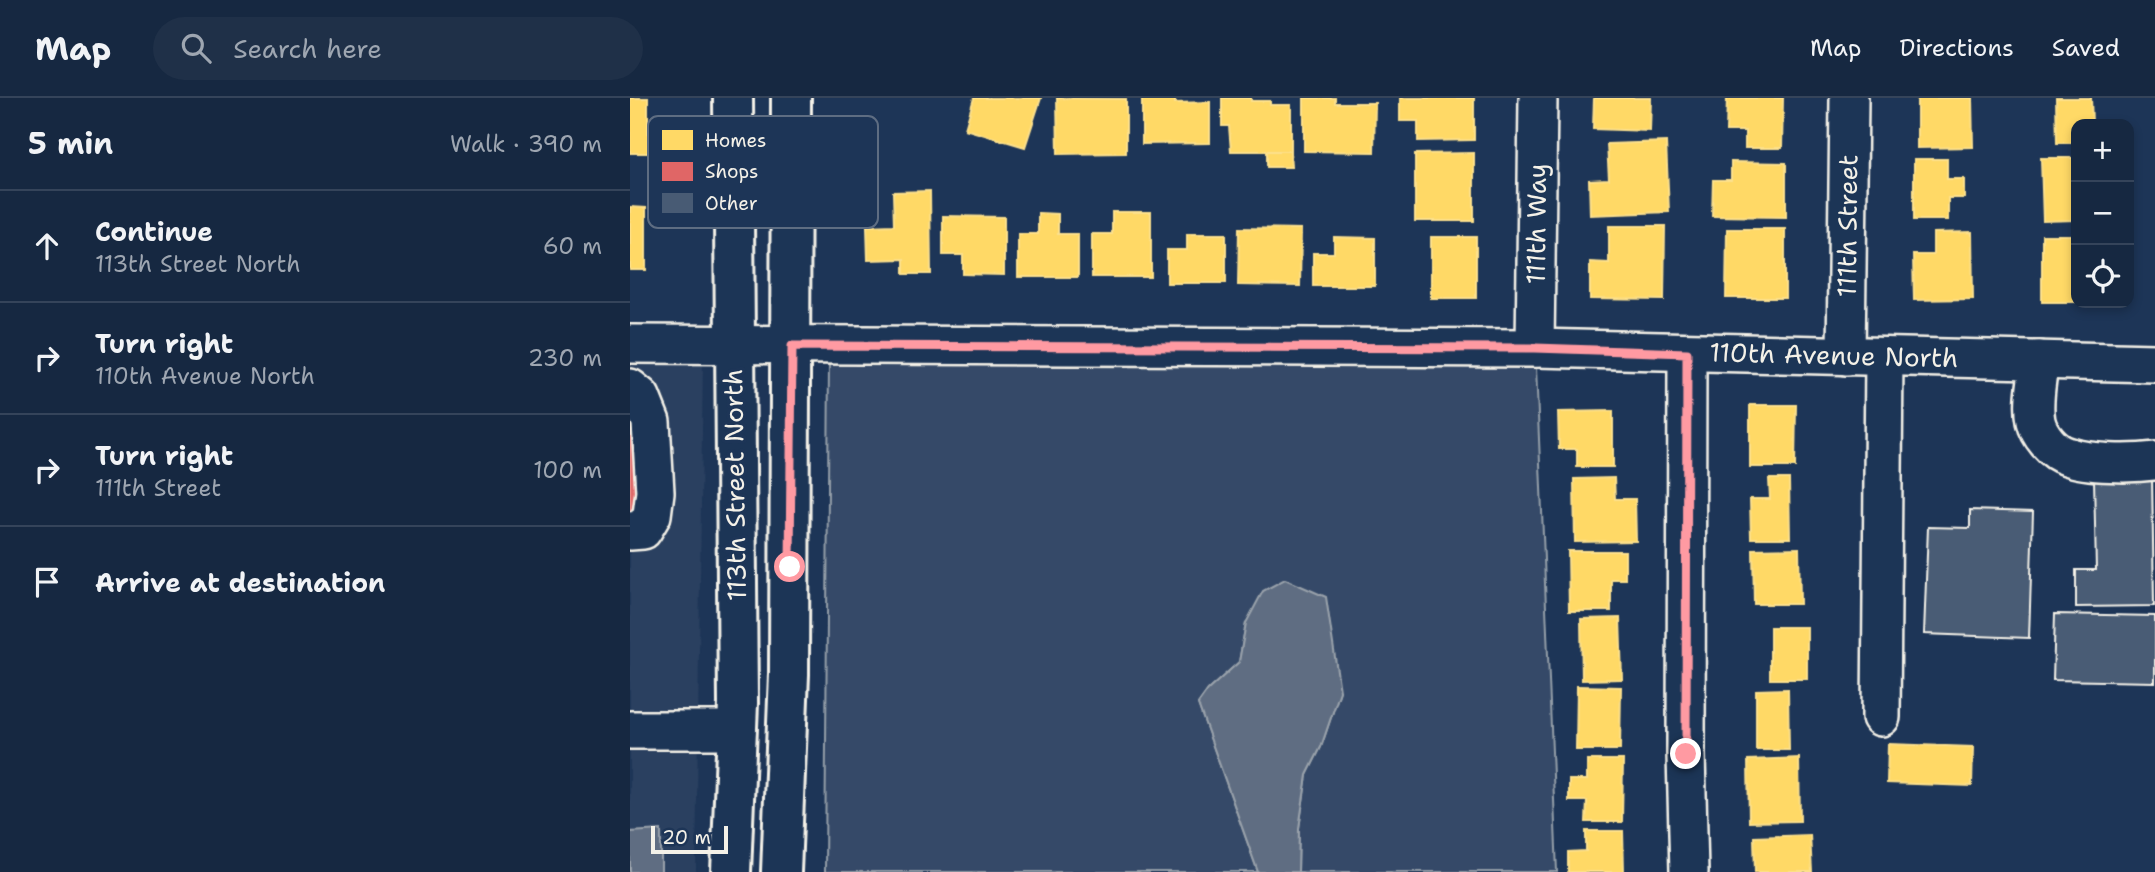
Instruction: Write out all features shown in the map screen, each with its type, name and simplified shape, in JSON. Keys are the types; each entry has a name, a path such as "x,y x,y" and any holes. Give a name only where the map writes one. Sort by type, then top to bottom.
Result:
{"main road":[{"name":"113th Street North","path":"733,98 733,116"},
{"name":"113th Street North","path":"791,98 791,116"},
{"name":"113th Street North","path":"731,872 737,730 733,228"},
{"name":"113th Street North","path":"782,872 789,674 792,228"}],"street":[{"name":"111th Way","path":"1535,348 1538,98"},
{"name":"111th Street","path":"1846,356 1849,98"},
{"name":"110th Avenue North","path":"630,344 1535,348 2155,363"},
{"path":"1687,353 1686,754 1689,872"},
{"path":"1881,717 1884,357"},
{"path":"2039,360 2036,423 2044,439 2066,456 2105,462 2155,461"},
{"path":"630,388 641,397 651,422 655,492 652,516 643,530 630,531"},
{"path":"630,730 737,730"}],"shaded area":[{"path":"630,359 703,360 696,872 661,872 661,830 630,832"},
{"path":"829,361 1384,363 1536,367 1557,872 1298,872 1299,828 1307,775 1321,747 1340,691 1246,623 1239,662 1208,690 1198,704 1258,872 825,872"},
{"path":"1285,579 1326,597 1340,691 1321,747 1307,775 1299,828 1298,872 1258,872 1198,704 1208,690 1239,662 1246,623 1263,591"},
{"path":"661,830 661,872 630,872 630,832"}],"building: Homes":[{"path":"630,98 648,98 648,153 630,153"},
{"path":"974,98 1041,98 1025,147 965,129"},
{"path":"1057,98 1126,99 1126,153 1058,154"},
{"path":"1142,98 1175,98 1175,103 1210,102 1210,143 1142,144"},
{"path":"1222,98 1251,98 1251,101 1270,101 1270,105 1291,105 1291,151 1231,151 1229,126 1222,126"},
{"path":"1304,98 1335,98 1335,103 1375,103 1374,152 1304,151"},
{"path":"1400,98 1474,98 1474,140 1418,141 1418,121 1400,121"},
{"path":"1594,98 1651,98 1650,131 1593,129"},
{"path":"1727,98 1783,98 1782,148 1745,148 1745,131 1726,131"},
{"path":"1917,98 1972,98 1973,147 1917,148"},
{"path":"2056,98 2091,98 2092,119 2071,119 2071,143 2057,143"},
{"path":"1666,142 1669,212 1590,215 1589,180 1609,179 1607,144"},
{"path":"1267,151 1290,151 1291,167 1267,167"},
{"path":"1474,153 1474,221 1415,221 1415,154"},
{"path":"2041,158 2071,158 2071,220 2043,221"},
{"path":"1914,159 1947,159 1947,179 1964,179 1964,198 1948,198 1948,220 1914,220"},
{"path":"1731,162 1786,163 1786,217 1712,216 1713,180 1731,180"},
{"path":"930,191 931,274 904,274 904,259 868,260 867,228 894,225 893,192"},
{"path":"630,207 646,208 646,270 630,270"},
{"path":"1112,212 1151,212 1151,277 1092,277 1092,234 1112,234"},
{"path":"1038,213 1058,214 1058,234 1078,234 1078,277 1018,277 1018,234 1038,234"},
{"path":"943,216 1004,217 1004,275 963,274 963,255 943,255"},
{"path":"1609,226 1665,226 1664,300 1590,299 1590,262 1609,263"},
{"path":"1239,228 1301,229 1300,286 1238,285"},
{"path":"1727,229 1785,229 1785,298 1726,298"},
{"path":"1972,232 1973,299 1914,300 1913,255 1933,255 1933,233"},
{"path":"1187,234 1226,234 1226,283 1167,283 1167,250 1187,250"},
{"path":"2042,235 2071,235 2071,302 2042,302"},
{"path":"1334,237 1375,238 1375,286 1313,286 1313,253 1334,253"},
{"path":"1431,237 1476,237 1476,298 1431,298"},
{"path":"1750,405 1796,405 1795,467 1750,467"},
{"path":"1613,411 1613,467 1577,467 1577,449 1559,449 1558,412"},
{"path":"1614,478 1615,499 1635,499 1636,541 1575,542 1574,479"},
{"path":"1769,479 1789,479 1790,538 1751,538 1750,499 1770,499"},
{"path":"1799,548 1800,604 1754,604 1753,549"},
{"path":"1568,551 1625,551 1625,579 1611,579 1611,611 1569,611"},
{"path":"1620,618 1622,679 1582,680 1581,619"},
{"path":"1770,627 1807,627 1807,679 1770,679"},
{"path":"1577,686 1621,687 1620,750 1576,750"},
{"path":"1788,689 1789,750 1756,750 1756,690"},
{"path":"1888,744 1973,747 1972,786 1887,783"},
{"path":"1799,758 1800,821 1749,822 1748,760"},
{"path":"1587,760 1623,760 1622,822 1586,822 1587,801 1569,801 1569,780 1587,780"},
{"path":"1586,831 1623,831 1624,872 1568,872 1568,852 1586,851"},
{"path":"1810,835 1812,872 1755,872 1754,837"}],"building: Shops":[{"path":"630,414 638,414 637,509 630,509"}],"building: Other":[{"path":"2152,477 2154,606 2076,607 2076,570 2096,570 2094,478"},
{"path":"1970,510 2033,512 2029,638 1924,634 1928,527 1970,528"},
{"path":"2055,614 2155,616 2155,682 2053,680"}],"route":[{"path":"790,567 792,346 1535,348 1687,353 1686,754"}]}
